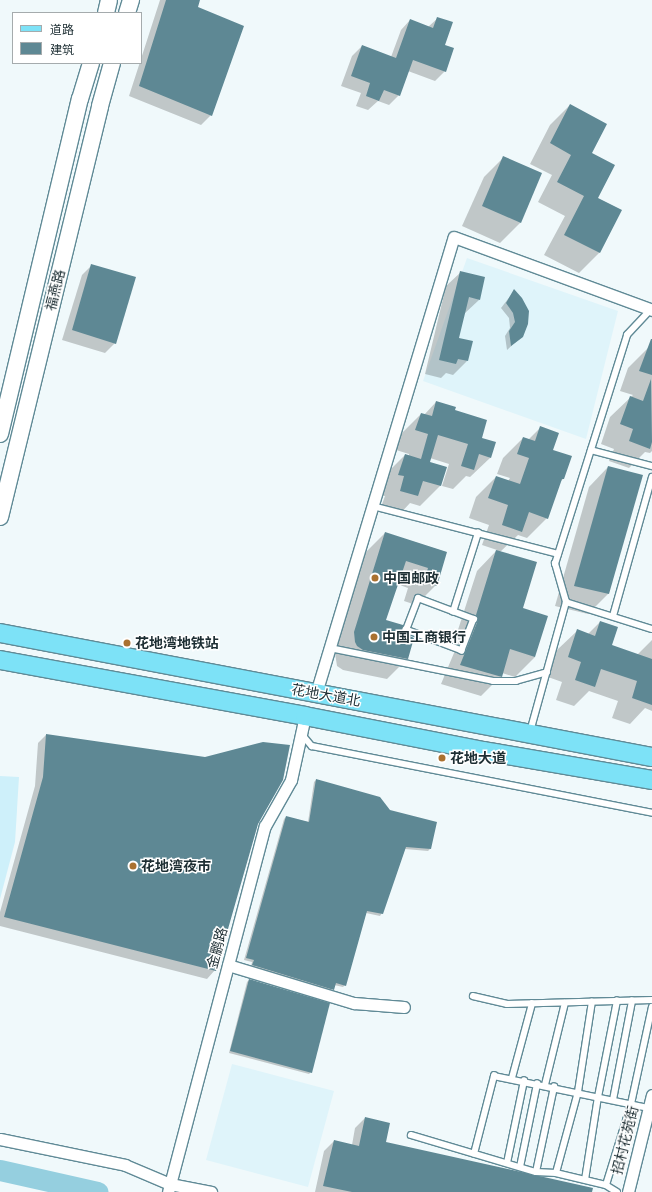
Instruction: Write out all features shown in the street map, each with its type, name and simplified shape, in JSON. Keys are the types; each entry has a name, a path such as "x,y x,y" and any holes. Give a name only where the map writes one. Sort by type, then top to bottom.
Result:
{"main road":[{"name":"花地大道北","path":"0,634 652,757"},
{"name":"花地大道北","path":"0,660 305,716 499,754 652,780"}],"street":[{"path":"106,12 110,0"},
{"path":"127,12 131,0"},
{"name":"福燕路","path":"0,434 80,99 91,64"},
{"name":"福燕路","path":"0,518 100,106 112,64"},
{"path":"316,694 454,237 652,310"},
{"name":"金鹏路","path":"169,1188 265,826 291,780 305,716"},
{"path":"228,965 354,1003 404,1006"},
{"name":"招村花苑街","path":"628,1192 652,1095"},
{"path":"0,1139 125,1165 169,1188 211,1192"}],"lane":[{"path":"529,735 566,602 555,564 627,335 652,310"},
{"path":"591,450 652,466"},
{"path":"613,616 652,477"},
{"path":"373,506 558,554"},
{"path":"453,612 478,533"},
{"path":"418,598 453,612 474,619 462,651 406,630 418,598"},
{"path":"566,602 652,629"},
{"path":"330,648 493,681 516,681 547,672"},
{"path":"301,733 312,746 652,813"},
{"path":"474,996 507,1004 652,1000"},
{"path":"585,1180 598,1097 617,1001"},
{"path":"614,1100 632,1001"},
{"path":"556,1173 578,1092 592,1002"},
{"path":"545,1085 565,1003"},
{"path":"512,1078 532,1004"},
{"path":"606,1185 631,1104 652,1007"},
{"path":"474,1154 494,1076 512,1078 648,1108"},
{"path":"507,1163 524,1081"},
{"path":"520,1167 537,1084"},
{"path":"536,1172 554,1087"},
{"path":"411,1135 536,1172 556,1173 606,1185 617,1192"}],"shaded area":[{"path":"467,258 618,311 586,439 423,381"},
{"path":"0,776 19,777 15,842 0,899"},
{"path":"232,1064 334,1091 308,1187 206,1160"}],"building":[{"path":"166,0 200,0 198,7 244,26 212,116 139,86"},
{"path":"437,17 453,22 445,45 454,48 446,72 413,60 400,96 384,90 379,101 366,96 370,83 351,76 362,45 396,58 410,19 433,28"},
{"path":"570,104 607,124 592,153 615,165 598,198 622,210 600,253 564,235 584,196 557,182 571,155 550,143"},
{"path":"503,156 542,173 521,223 482,206"},
{"path":"91,264 136,277 116,344 72,330"},
{"path":"460,271 485,277 480,300 469,297 459,338 473,341 468,361 458,359 456,364 439,360"},
{"path":"514,289 522,298 529,311 528,324 523,337 511,346 509,331 515,322 513,313 506,303"},
{"path":"652,339 652,375 639,371"},
{"path":"651,379 652,442 650,449 629,441 633,429 620,424 630,396 643,401"},
{"path":"436,401 456,407 455,410 487,420 482,438 496,442 491,458 479,454 474,470 461,466 468,444 438,435 430,462 447,467 441,486 423,481 418,496 400,491 404,476 398,475 405,454 421,459 428,434 415,430 421,413 432,416"},
{"path":"540,426 559,433 553,450 572,456 548,519 529,512 522,532 502,525 508,505 488,498 496,476 520,484 529,458 517,454 523,437 535,441"},
{"path":"608,466 643,475 609,594 574,586"},
{"path":"385,532 447,552 437,586 424,581 428,568 406,561 386,620 403,625 403,633 414,638 408,659 363,650 357,646 355,642 354,632"},
{"path":"496,550 537,562 523,608 548,616 535,657 510,649 502,677 460,665 478,620 476,615"},
{"path":"600,621 618,627 612,645 652,659 652,705 632,698 637,681 601,669 595,687 575,680 581,662 568,657 577,629 595,636"},
{"name":"花地湾夜市","path":"46,734 205,757 263,742 290,745 283,780 258,824 216,971 4,917 43,777"},
{"path":"316,779 380,797 390,810 437,822 431,849 406,847 383,914 367,911 346,986 336,983 334,990 252,965 254,960 246,958 286,816 309,822"},
{"path":"249,979 330,1003 312,1073 230,1051"},
{"path":"365,1117 390,1123 386,1142 593,1188 592,1192 352,1192 323,1186 334,1140 359,1146"}],"waterway":[{"path":"0,1170 98,1192"}],"place":[{"name":"中国邮政","path":"375,578"},
{"name":"中国工商银行","path":"374,637"},
{"name":"花地湾地铁站","path":"127,643"},
{"name":"花地大道","path":"442,758"},
{"name":"花地湾夜市","path":"133,866"}]}
